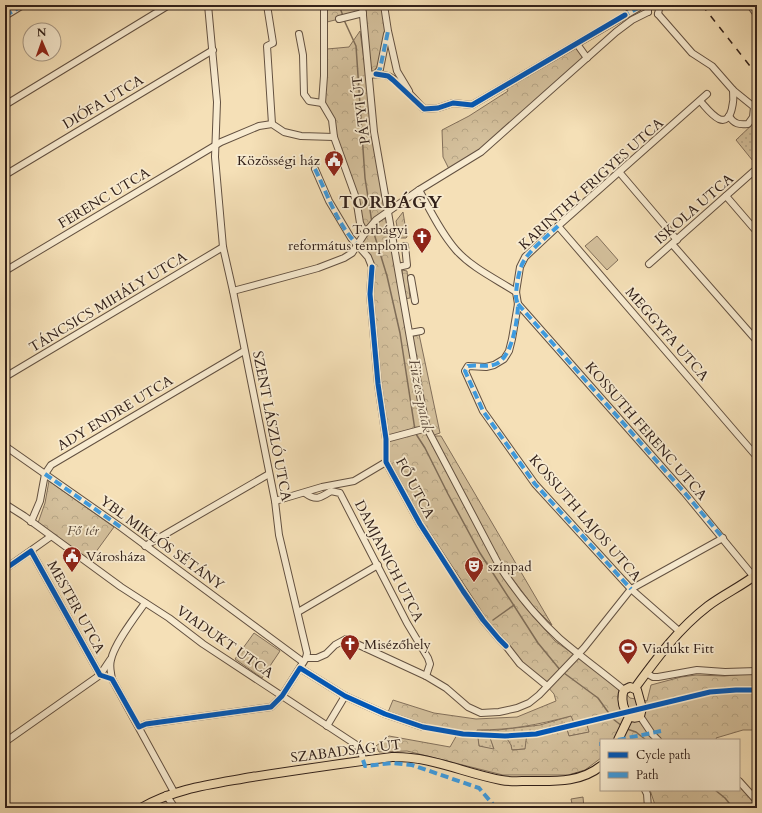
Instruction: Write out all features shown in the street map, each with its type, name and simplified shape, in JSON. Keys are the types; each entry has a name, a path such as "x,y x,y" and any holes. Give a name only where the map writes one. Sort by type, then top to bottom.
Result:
{"main road":[{"path":"636,688 661,652 679,631 708,606 756,575"},
{"path":"630,687 636,688 642,708 642,714 634,718 629,717 625,711 622,698 624,690 630,687"},
{"path":"618,739 629,717"},
{"name":"SZABADSÁG ÚT","path":"141,808 174,792 208,785 392,756 422,758 496,779 510,781 571,780 585,776 600,767"}],"street":[{"path":"5,16 23,5"},
{"path":"5,104 169,5"},
{"name":"SZENT LÁSZLÓ UTCA","path":"208,5 217,102 215,157 223,247 275,501 280,535 306,646 304,660"},
{"path":"267,5 273,43 267,46 272,124 284,132 301,136 334,137"},
{"path":"324,5 324,76 322,103 332,120 334,137 356,198 360,223 367,230"},
{"name":"PÁTYI ÚT","path":"362,5 374,132 388,211"},
{"path":"384,5 397,71 412,96"},
{"path":"750,5 757,15"},
{"path":"658,14 659,6"},
{"path":"368,75 376,74 388,76 412,96 424,109 438,108 453,103 472,105 638,8"},
{"path":"233,291 318,268 344,258 352,253 367,230 376,220 419,190 481,152 629,22 648,8 652,16 658,14"},
{"path":"338,19 363,13"},
{"path":"658,14 692,53 712,66 733,90 754,107 754,113 748,124 738,124 732,121 729,116"},
{"path":"625,15 629,22"},
{"path":"376,74 380,69 388,30"},
{"path":"299,34 303,55 304,94 309,101 322,103"},
{"path":"577,44 587,58"},
{"name":"DIÓFA UTCA","path":"5,175 212,50"},
{"path":"700,101 719,119 725,119 729,116 732,110 733,90"},
{"name":"KARINTHY FRIGYES UTCA","path":"518,304 516,292 520,267 526,257 558,226 620,173 707,94"},
{"name":"FERENC UTCA","path":"5,271 216,145 259,126 272,124"},
{"name":"FŐ UTCA","path":"315,169 329,201 351,238 368,257 372,267 370,294 378,384 386,440 386,462 420,524 483,620 520,664 547,686"},
{"name":"ISKOLA UTCA","path":"649,264 754,172"},
{"path":"620,173 677,240"},
{"path":"419,190 432,214 456,250 474,265 516,292"},
{"path":"726,196 757,232"},
{"path":"388,211 410,333 424,428 500,567 513,587 543,623 578,654 624,690"},
{"name":"MEGGYFA UTCA","path":"558,226 757,457"},
{"path":"672,244 757,341"},
{"path":"398,267 408,265 406,246"},
{"name":"TÁNCSICS MIHÁLY UTCA","path":"5,377 223,247"},
{"path":"411,278 415,301"},
{"name":"KOSSUTH FERENC UTCA","path":"518,304 756,575"},
{"name":"KOSSUTH LAJOS UTCA","path":"518,304 509,351 504,359 494,365 486,367 468,366 466,368 466,374 483,411 541,490 631,589 679,631"},
{"path":"410,333 420,331"},
{"name":"ADY ENDRE UTCA","path":"45,474 51,465 244,351"},
{"path":"386,440 424,428"},
{"name":"YBL MIKLÓS SÉTÁNY","path":"5,446 122,528 304,660"},
{"path":"275,501 322,487 354,482 386,462"},
{"path":"31,522 40,501 45,474"},
{"path":"145,546 269,474"},
{"name":"DAMJANICH UTCA","path":"305,493 311,497 319,498 331,491 340,493 407,623 428,658 430,664 426,676"},
{"name":"VIADUKT UTCA","path":"5,504 121,587 359,747 363,754 363,760"},
{"path":"5,569 50,537"},
{"path":"139,726 271,707 282,696 304,660 317,658 326,654 334,645 346,639 426,676 446,688 468,707 482,713 499,712 517,708 529,703 559,674 589,642 631,589 723,538"},
{"name":"MESTER UTCA","path":"31,551 100,675"},
{"path":"298,612 378,565"},
{"path":"5,742 100,675 145,602"},
{"path":"111,658 110,668 112,679 174,792"},
{"path":"300,668 345,696 385,714 423,727"},
{"path":"646,673 653,677 658,677 697,670 725,672 757,671"},
{"path":"100,675 112,679"},
{"path":"327,726 345,696"},
{"path":"640,716 657,739"},
{"path":"740,782 757,801"},
{"path":"646,791 649,808"},
{"path":"649,791 649,808"},
{"path":"166,795 175,808"}],"green space":[{"path":"324,5 384,5 387,20 380,69 369,75 363,13 323,23"},
{"path":"360,31 385,213 388,211 418,403 426,433 498,568 524,606 555,641 622,689 630,698 647,701 651,685 681,677 696,675 724,676 757,673 757,730 743,730 716,739 600,739 600,759 585,770 568,775 503,775 407,751 379,752 376,746 389,736 450,747 458,733 416,725 386,717 393,700 434,713 476,719 517,717 556,701 554,694 547,686 520,664 463,591 386,462 371,294 372,267 358,245 380,217 362,229 325,103 327,49 349,47","holes":["571,716 576,727 587,725 589,732 569,736 565,723 527,733 525,749 512,750 511,745 504,734 489,735 494,749 479,746 477,730 524,726"]},
{"path":"577,44 587,58 481,152 450,171 443,157 442,130 469,116 508,91 505,86"},
{"path":"757,120 757,166 736,140"},
{"path":"403,212 407,237 399,238 396,221"},
{"path":"597,236 618,260 607,270 585,246"},
{"path":"402,270 407,271 410,298 404,299"},
{"path":"419,334 440,433 431,436 417,378 412,335"},
{"path":"433,436 441,436 552,625 534,607 502,565"},
{"name":"Fő tér","path":"49,481 114,527 90,560 38,523 45,503"},
{"path":"254,633 280,651 262,678 235,659"},
{"path":"571,716 587,725 590,732 569,736 565,724 525,749 511,750 511,745 490,735 494,750 479,746 476,730 498,730 540,725"},
{"path":"740,783 757,808 656,808 650,791 740,791"},
{"path":"583,797 584,808 573,808 571,799"}],"waterway":[{"name":"Füzes-patak","path":"339,5 343,16"},
{"name":"Füzes-patak","path":"344,20 356,46 365,178 372,223"},
{"name":"Füzes-patak","path":"372,227 387,276 400,333 415,430"},
{"name":"Füzes-patak","path":"416,434 425,448 480,553 538,643 561,671"},
{"path":"493,620 514,605"},
{"name":"Füzes-patak","path":"564,673 598,698 613,719 622,726"},
{"name":"Füzes-patak","path":"627,729 636,732 645,739"},
{"name":"Füzes-patak","path":"716,791 725,798 733,808"}],"railway":[{"path":"702,5 757,75"}],"marked path":[{"path":"5,16 23,5"},
{"path":"622,17 638,8"},
{"path":"376,74 380,69 388,31"},
{"path":"315,169 344,228 358,245"},
{"path":"558,226 532,250 521,267 516,290 518,306 513,339 506,354 496,364 489,366 468,366 465,371 483,411 535,484 631,589"},
{"path":"518,304 723,538"},
{"path":"45,474 122,528"},
{"path":"623,739 661,731"},
{"path":"363,760 365,766 393,763 412,765 479,788 496,808"}],"cycle path":[{"path":"376,74 388,76 424,109 438,108 453,103 472,105 625,15"},
{"path":"372,267 370,294 378,384 386,439 386,462 420,524 463,591 483,620 506,646"},
{"path":"5,569 31,551 100,675 112,679 139,727 146,724 271,707 282,696 300,668 345,696 385,714 423,727 463,734 505,736 536,734 710,692 757,690"}],"place":[{"name":"Közösségi ház","path":"334,177"},
{"name":"Torbágyi református templom","path":"422,254"},
{"name":"Városháza","path":"72,573"},
{"name":"színpad","path":"474,583"},
{"name":"Misézőhely","path":"350,661"},
{"name":"Viadukt Fitt","path":"628,665"}],"district":[{"name":"TORBÁGY","path":"391,202"}]}
